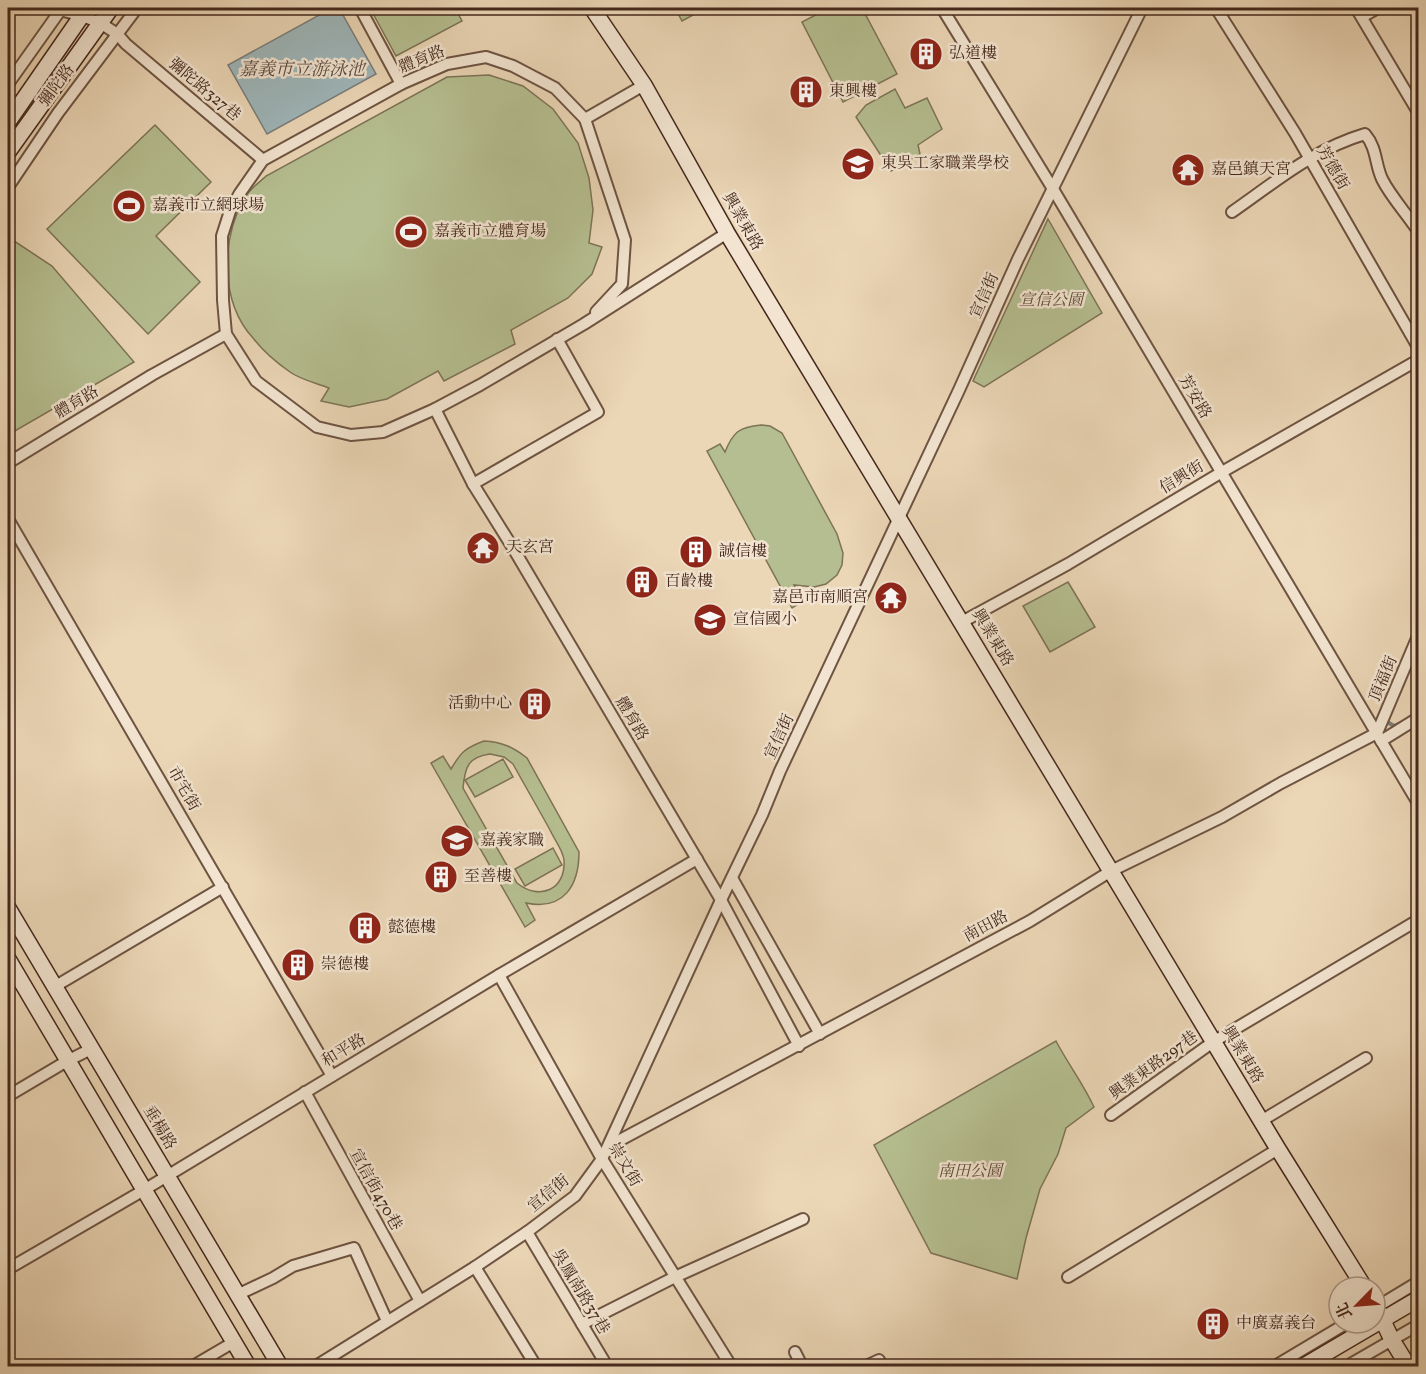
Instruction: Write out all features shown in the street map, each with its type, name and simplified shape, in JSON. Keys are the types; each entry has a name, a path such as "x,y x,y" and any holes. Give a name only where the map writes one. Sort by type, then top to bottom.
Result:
{"street":[{"name":"彌陀路","path":"8,152 111,8"},
{"name":"彌陀路","path":"8,187 58,113 137,8"},
{"path":"360,8 401,84"},
{"name":"興業東路","path":"592,8 644,85 727,233 1213,1042 1357,1275"},
{"name":"芳安路","path":"942,8 1053,189 1419,803"},
{"name":"宣信街","path":"316,1366 527,1232 575,1196 602,1159 1018,259 1142,8"},
{"name":"芳德街","path":"1216,8 1309,157 1419,347"},
{"path":"1378,8 1359,12 1419,112"},
{"path":"8,84 61,9 85,11 100,24 118,34"},
{"name":"彌陀路","path":"8,122 85,11"},
{"name":"彌陀路327巷","path":"118,34 126,44 263,160"},
{"name":"體育路","path":"584,324 622,284 625,240 585,119 555,88 513,66 486,57 447,64 401,84 263,160 230,211 222,236 226,334 256,381 317,427 351,435 383,432 435,410 584,324 727,233"},
{"path":"585,119 644,85"},
{"path":"1233,212 1309,157 1346,139 1365,134 1376,154 1381,177 1419,231"},
{"name":"體育路","path":"8,463 152,375 226,334"},
{"path":"473,484 598,412 557,339"},
{"name":"信興街","path":"962,622 1068,564 1221,472 1419,360"},
{"name":"體育路","path":"435,410 473,484 721,900 800,1046"},
{"name":"市宅街","path":"8,519 332,1076"},
{"name":"頂福街","path":"1379,737 1419,636"},
{"name":"南田路","path":"609,1146 800,1046 1030,921 1111,871 1222,817 1281,783 1419,718"},
{"name":"和平路","path":"8,1269 697,859"},
{"path":"732,878 820,1034"},
{"path":"54,987 223,887"},
{"name":"垂楊路","path":"8,908 279,1366"},
{"name":"興業東路297巷","path":"1111,1115 1213,1042 1419,920"},
{"path":"8,959 248,1366"},
{"name":"崇文街","path":"499,975 602,1159 731,1366"},
{"path":"8,1096 67,1060 91,1049"},
{"path":"1261,1121 1366,1058"},
{"name":"宣信街470巷","path":"304,1092 420,1301"},
{"path":"1068,1277 1278,1149"},
{"path":"582,1324 675,1276 802,1219"},
{"name":"吳鳳南路37巷","path":"527,1232 607,1366"},
{"path":"237,1295 293,1266 354,1248 387,1321"},
{"path":"475,1267 536,1366"},
{"path":"1387,1312 1419,1282"},
{"path":"1387,1315 1419,1299"},
{"path":"1387,1317 1419,1309"},
{"path":"1387,1319 1419,1325"},
{"path":"1387,1329 1408,1366"},
{"path":"1275,1366 1327,1335"},
{"path":"1304,1366 1354,1335"},
{"path":"1320,1366 1359,1335"},
{"path":"1347,1366 1369,1335"},
{"path":"193,1366 234,1342"},
{"path":"795,1352 802,1366"},
{"path":"866,1366 879,1360"}],"green space":[{"path":"370,8 455,8 462,21 396,56"},
{"path":"675,8 706,8 682,21"},
{"path":"829,8 862,8 897,74 843,102 802,22"},
{"name":"嘉義市立體育場","path":"489,75 523,86 553,109 578,143 589,178 593,210 589,243 602,247 592,274 568,298 511,330 515,344 444,381 438,371 387,399 349,407 321,401 329,388 299,377 275,361 253,338 234,307 230,289 228,252 236,215 244,199 266,176 447,77"},
{"path":"895,89 905,108 927,98 942,129 918,145 920,154 891,171 856,117 866,105"},
{"name":"嘉義市立網球場","path":"155,125 211,182 156,236 200,282 148,334 47,229"},
{"name":"宣信公園","path":"1048,219 1102,313 984,387 973,381"},
{"path":"8,237 52,266 134,362 8,435"},
{"path":"761,425 770,426 782,433 837,534 843,553 842,565 837,575 826,584 814,587 794,585 803,601 792,608 707,451 720,444 725,452 734,435 742,429"},
{"path":"1068,582 1095,627 1050,652 1023,606"},
{"path":"484,741 502,744 527,758 579,852 576,875 567,893 550,903 526,903 535,920 525,927 431,763 443,756 451,769 464,751","holes":["490,754 504,757 513,764 563,856 561,879 550,890 534,891 517,883 463,788 465,774 472,761"]},
{"path":"503,759 513,777 475,797 465,780"},
{"path":"553,848 562,865 525,886 515,869"},
{"name":"南田公園","path":"1056,1041 1094,1107 1066,1128 1058,1154 1040,1189 1017,1279 931,1253 874,1145"}],"water":[{"name":"嘉義市立游泳池","path":"332,8 339,8 376,74 267,134 228,65"}],"waterway":[{"path":"1415,635 1418,624"},
{"path":"1384,720 1394,726 1401,723"}],"place":[{"name":"弘道樓","path":"926,54"},
{"name":"東興樓","path":"806,92"},
{"name":"東吳工家職業學校","path":"858,164"},
{"name":"嘉邑鎮天宮","path":"1188,170"},
{"name":"嘉義市立網球場","path":"129,206"},
{"name":"嘉義市立體育場","path":"411,232"},
{"name":"天玄宮","path":"483,548"},
{"name":"誠信樓","path":"696,552"},
{"name":"百齡樓","path":"642,582"},
{"name":"嘉邑市南順宮","path":"891,598"},
{"name":"宣信國小","path":"710,620"},
{"name":"活動中心","path":"535,704"},
{"name":"嘉義家職","path":"457,841"},
{"name":"至善樓","path":"441,877"},
{"name":"懿德樓","path":"365,928"},
{"name":"崇德樓","path":"298,965"},
{"name":"中廣嘉義台","path":"1213,1324"}]}
